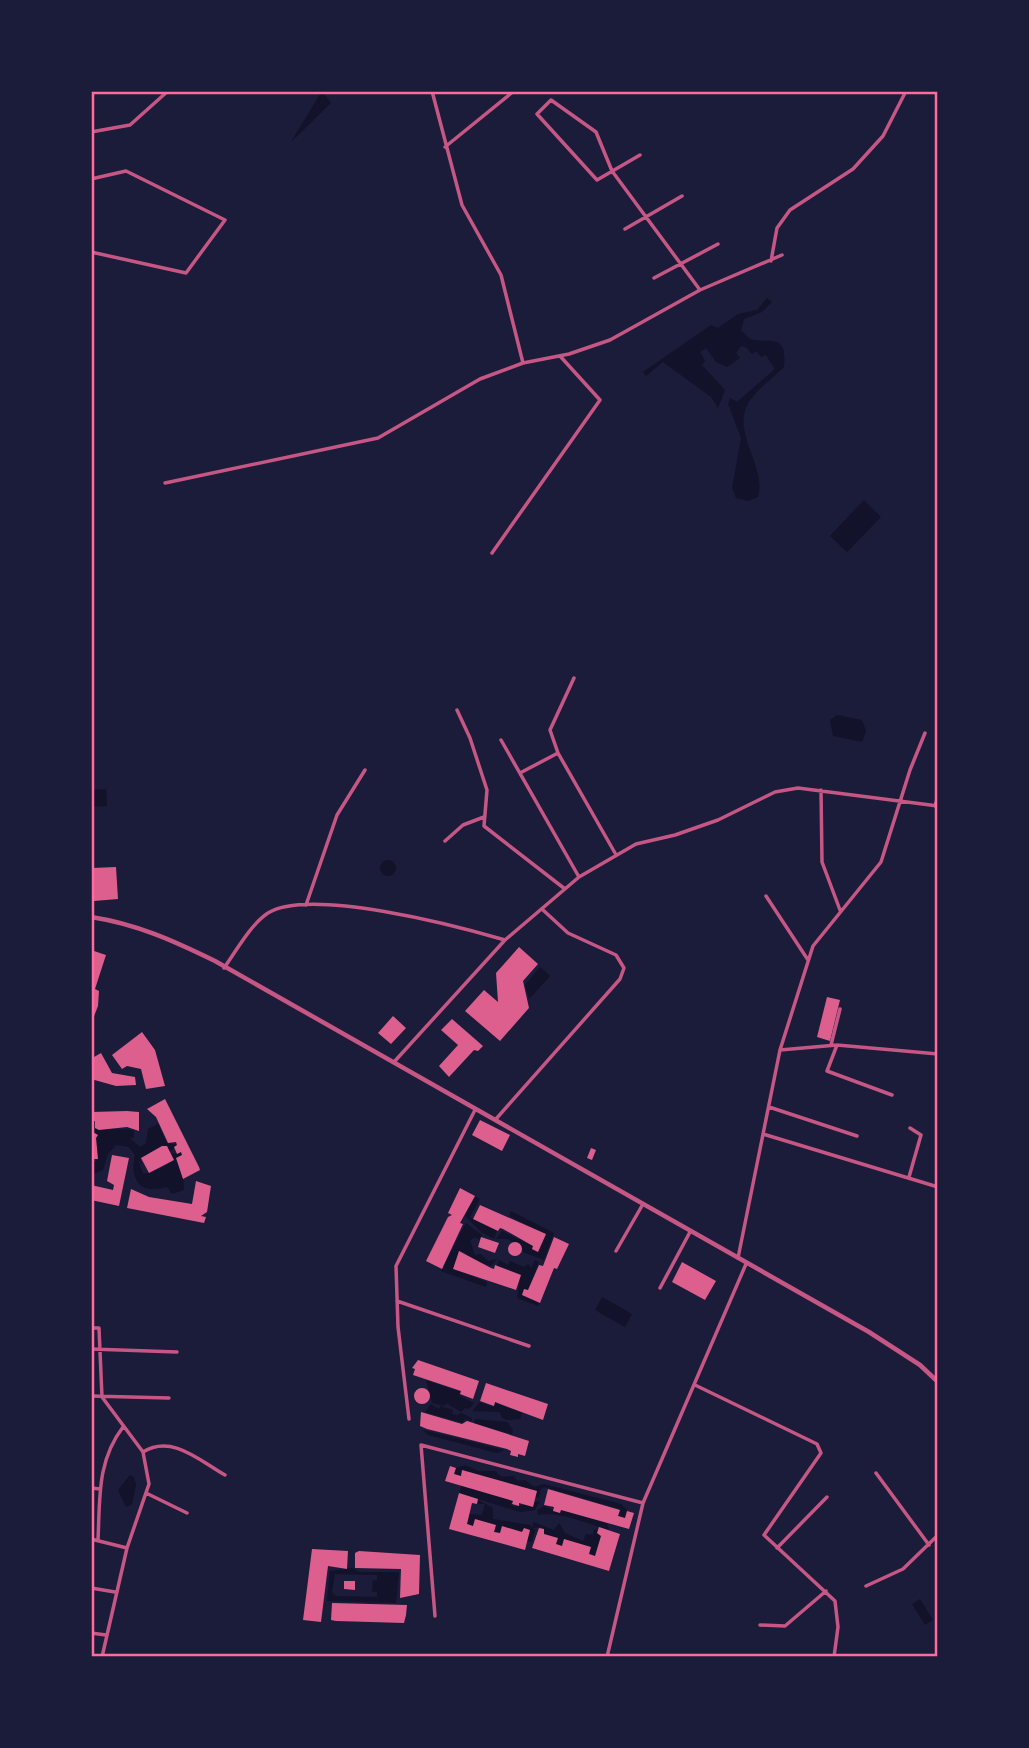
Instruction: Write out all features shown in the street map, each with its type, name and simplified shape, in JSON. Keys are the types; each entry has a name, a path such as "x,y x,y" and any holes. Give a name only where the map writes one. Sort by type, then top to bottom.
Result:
{"street":[{"path":"91,132 130,125 168,91"},
{"path":"432,91 462,205 501,275 523,363"},
{"path":"446,146 514,91"},
{"path":"771,261 776,228 790,210 853,169 884,136 906,91"},
{"path":"640,155 612,171 597,180 537,114 551,100 596,132 612,171 700,290"},
{"path":"91,179 126,171 225,220 187,273 91,252"},
{"path":"625,229 682,196"},
{"path":"654,278 718,244"},
{"path":"165,483 378,438 480,379 523,363 559,356 610,340 700,290 782,255"},
{"path":"492,553 600,400 559,356"},
{"path":"574,678 550,730 558,753 615,853"},
{"path":"457,710 470,738 487,790 484,826 565,889"},
{"path":"738,1258 780,1050 808,960 813,946 840,910 870,879 881,862 925,733"},
{"path":"501,740 579,877"},
{"path":"520,773 558,753"},
{"path":"306,905 338,815 365,770"},
{"path":"393,1063 505,940 579,877 615,853 636,844 718,820 775,792 798,788 821,790 936,806 938,796"},
{"path":"821,790 822,862 840,910"},
{"path":"445,841 463,825 484,817"},
{"path":"766,896 808,960"},
{"path":"224,968 266,914 289,904 422,916 505,940"},
{"path":"496,1119 620,979 624,968 616,955 568,933 543,910"},
{"path":"91,917 124,922 158,933 224,968 475,1110 496,1119 869,1332 920,1366 938,1382"},
{"path":"831,1045 840,1009"},
{"path":"780,1050 837,1045 938,1054"},
{"path":"837,1045 827,1071 892,1095"},
{"path":"769,1107 857,1136"},
{"path":"409,1419 396,1266 475,1110"},
{"path":"909,1177 922,1135 910,1128"},
{"path":"763,1133 938,1187"},
{"path":"616,1251 643,1204"},
{"path":"660,1288 690,1232"},
{"path":"607,1657 643,1503 746,1264"},
{"path":"397,1301 528,1346"},
{"path":"91,1328 99,1328 102,1397 143,1452 149,1484 115,1592 102,1657"},
{"path":"91,1349 177,1352"},
{"path":"695,1385 817,1444 821,1453 764,1535 835,1601 838,1627 834,1657"},
{"path":"91,1396 169,1398"},
{"path":"98,1540 100,1489 110,1445 123,1427"},
{"path":"143,1452 156,1444 169,1445 225,1475"},
{"path":"435,1616 421,1445 643,1503"},
{"path":"876,1472 929,1545"},
{"path":"91,1489 100,1489"},
{"path":"146,1493 187,1513"},
{"path":"777,1548 827,1497"},
{"path":"866,1586 903,1569 938,1535"},
{"path":"91,1539 127,1548"},
{"path":"91,1588 115,1592"},
{"path":"760,1625 785,1626 826,1591"},
{"path":"91,1633 106,1635"}],"shaded area":[{"path":"322,91 331,103 291,142"},
{"path":"767,298 772,302 762,312 744,319 741,330 750,339 772,341 781,345 784,367 756,393 744,413 746,437 758,473 759,485 758,497 748,501 736,498 732,488 741,438 728,404 730,398 737,402 775,369 766,355 761,357 756,351 752,354 741,346 736,353 740,358 727,367 716,362 706,348 700,352 705,361 702,365 725,390 718,408 711,397 663,362 646,376 643,372 711,325 718,328 738,314 757,310"},
{"path":"864,500 881,517 847,552 830,536"},
{"path":"837,715 862,720 866,731 862,742 833,736 830,720"},
{"path":"106,789 107,806 91,807 91,790"},
{"path":"388,860 394,862 394,874 388,876 382,874 380,868 382,862"},
{"path":"540,967 550,976 529,999 525,985"},
{"path":"92,1121 114,1129 134,1130 134,1138 130,1138 140,1147 146,1143 148,1129 158,1124 167,1143 177,1145 170,1152 167,1146 140,1158 142,1165 138,1159 143,1174 167,1165 174,1159 171,1154 181,1152 182,1155 177,1161 183,1174 184,1190 172,1194 167,1187 150,1189 139,1184 134,1172 135,1155 129,1147 116,1145 108,1154 103,1170 91,1175 91,1164 98,1160 98,1135 91,1131"},
{"path":"475,1196 480,1199 470,1217 497,1231 494,1239 481,1232 465,1216"},
{"path":"511,1211 554,1233 544,1260 523,1252 522,1246 507,1239 496,1239 502,1231 533,1246 532,1250 538,1252 546,1234 509,1216"},
{"path":"466,1223 482,1235 480,1240 475,1237 470,1240 475,1255 481,1254 488,1261 497,1259 491,1266 465,1257 466,1253 460,1251 453,1269 487,1282 486,1287 441,1271"},
{"path":"499,1260 508,1265 510,1261 524,1267 528,1264 531,1268 535,1260 539,1262 528,1290 524,1289 522,1294 540,1303 538,1306 517,1298 521,1274 497,1266"},
{"path":"602,1297 632,1314 625,1327 595,1310"},
{"path":"426,1380 460,1392 459,1396 474,1403 461,1412 446,1403 444,1406 432,1403"},
{"path":"480,1402 493,1407 495,1403 522,1413 520,1419 502,1418 500,1412 472,1411"},
{"path":"431,1404 439,1409 440,1406 453,1410 452,1414 461,1413 472,1418 472,1421 464,1419 463,1423 425,1412"},
{"path":"475,1419 507,1422 513,1430 512,1434 474,1424"},
{"path":"423,1430 504,1450 497,1453 428,1435"},
{"path":"465,1465 478,1471 495,1471 502,1477 513,1476 518,1481 525,1480 534,1487 544,1484 621,1504 627,1510 625,1518 618,1516 620,1509 544,1487 539,1498 535,1497 537,1491 463,1470 461,1476 454,1474 456,1468"},
{"path":"130,1475 134,1477 136,1485 132,1504 126,1507 118,1490"},
{"path":"462,1486 513,1501 510,1504 515,1507 540,1501 535,1510 520,1512 459,1493"},
{"path":"478,1500 493,1508 493,1519 530,1525 535,1530 532,1542 527,1541 530,1532 494,1532 495,1525 476,1519 473,1526 467,1524 469,1514 482,1515 485,1504 475,1504"},
{"path":"545,1506 559,1513 561,1510 607,1523 609,1530 564,1516 538,1515 537,1510"},
{"path":"533,1522 554,1530 559,1523 565,1533 583,1541 586,1534 593,1535 594,1529 598,1530 601,1536 595,1556 564,1539 562,1546 556,1544 557,1538 545,1534 541,1527 533,1528"},
{"path":"352,1568 359,1572 399,1572 396,1603 327,1601 330,1571","holes":["335,1574 377,1575 377,1580 373,1580 372,1592 377,1592 377,1597 336,1596 332,1592"]},
{"path":"920,1599 933,1620 925,1625 912,1604"}],"building":[{"path":"116,867 118,899 94,901 92,868"},
{"path":"519,947 538,964 523,981 529,1008 500,1041 465,1011 484,990 498,1002 496,973"},
{"path":"91,950 106,955 95,989 99,991 98,1006 91,1024"},
{"path":"827,997 840,1000 830,1041 817,1037"},
{"path":"393,1016 406,1028 391,1044 378,1033"},
{"path":"452,1019 483,1046 478,1051 474,1050 449,1077 439,1066 458,1045 441,1030"},
{"path":"142,1032 155,1050 165,1086 146,1089 141,1069 127,1066 122,1069 112,1055"},
{"path":"91,1053 94,1057 101,1053 112,1073 135,1077 136,1085 116,1086 91,1079"},
{"path":"165,1099 200,1170 183,1179 176,1158 182,1155 181,1152 177,1154 174,1147 176,1142 168,1143 156,1117 147,1109"},
{"path":"91,1112 139,1112 139,1131 127,1127 99,1130 95,1128 95,1121 91,1121"},
{"path":"480,1120 510,1135 502,1151 472,1135"},
{"path":"91,1131 98,1135 98,1159 91,1159"},
{"path":"167,1146 174,1160 149,1173 141,1158"},
{"path":"591,1148 596,1150 592,1160 587,1158"},
{"path":"112,1155 129,1158 119,1206 91,1200 91,1185 113,1190 114,1185 107,1181"},
{"path":"196,1181 211,1186 207,1212 201,1216 206,1217 204,1223 127,1208 131,1189 149,1197 192,1204"},
{"path":"460,1188 475,1196 460,1223 463,1224 442,1269 426,1261 448,1217 452,1215 448,1213"},
{"path":"480,1205 546,1234 538,1252 532,1249 533,1246 503,1229 498,1231 473,1219"},
{"path":"481,1237 499,1243 495,1253 478,1247"},
{"path":"554,1237 569,1244 557,1269 554,1268 540,1303 522,1295 524,1289 528,1290 539,1265 543,1266"},
{"path":"512,1242 518,1242 522,1249 518,1256 512,1256 508,1252 508,1246"},
{"path":"459,1251 491,1268 494,1269 495,1265 521,1275 516,1290 453,1269"},
{"path":"682,1262 716,1281 705,1300 672,1282"},
{"path":"418,1360 479,1381 473,1399 460,1394 461,1391 413,1375 415,1369 412,1368"},
{"path":"486,1383 548,1404 543,1420 495,1402 494,1406 480,1401"},
{"path":"422,1388 428,1390 428,1402 422,1404 416,1402 414,1396 416,1390"},
{"path":"421,1412 462,1424 467,1421 529,1441 525,1456 510,1455 511,1451 507,1449 427,1429 420,1426"},
{"path":"450,1466 456,1468 454,1474 461,1476 462,1470 537,1491 533,1507 512,1504 513,1501 445,1481"},
{"path":"548,1489 620,1510 618,1516 625,1518 627,1511 634,1513 629,1529 561,1510 560,1513 553,1511 554,1507 544,1505"},
{"path":"459,1493 478,1499 477,1504 472,1503 467,1524 473,1526 475,1519 496,1525 494,1532 500,1533 502,1526 522,1532 524,1528 530,1530 525,1550 449,1529"},
{"path":"599,1527 620,1534 609,1571 532,1548 539,1528 544,1529 544,1534 558,1538 556,1544 562,1546 564,1539 591,1547 589,1554 595,1556 601,1536 597,1533"},
{"path":"312,1549 348,1551 347,1569 328,1566 321,1622 303,1620"},
{"path":"359,1551 420,1555 419,1594 400,1598 401,1569 355,1568 355,1553"},
{"path":"344,1581 355,1581 355,1590 344,1589"},
{"path":"332,1603 407,1605 404,1623 331,1620"}]}
